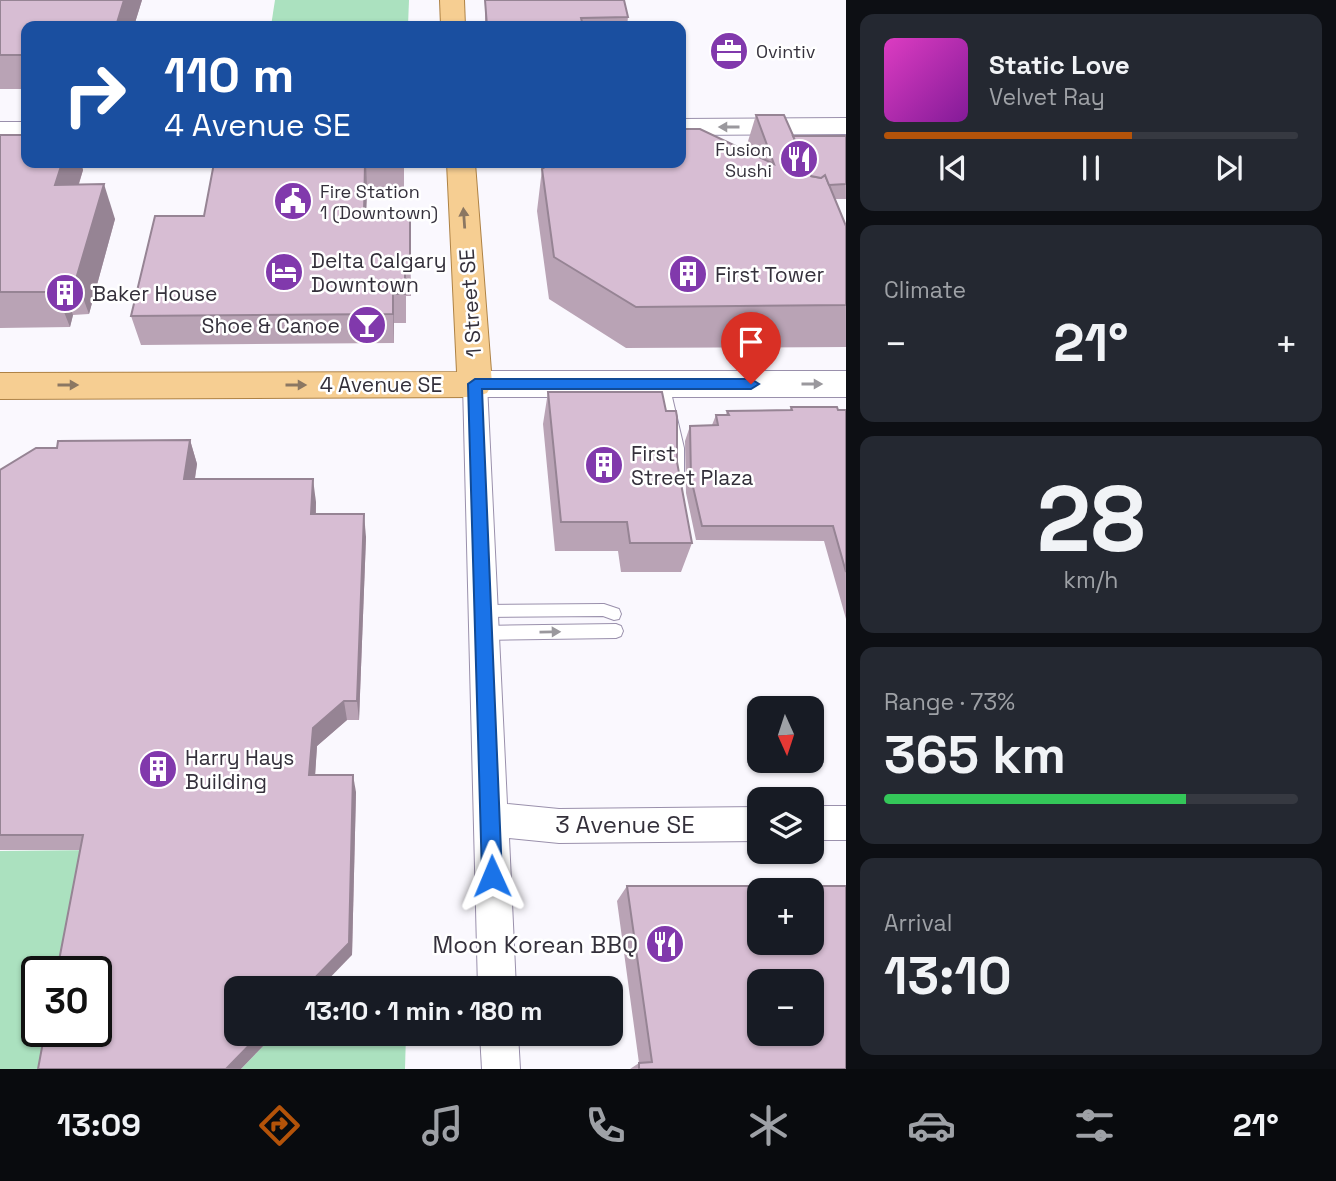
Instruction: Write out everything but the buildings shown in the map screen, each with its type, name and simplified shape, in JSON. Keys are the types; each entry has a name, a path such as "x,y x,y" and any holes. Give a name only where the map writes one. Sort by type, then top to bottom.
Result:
{"main road":[{"path":"452,0 453,21"},
{"path":"686,127 768,131 846,126"},
{"path":"0,130 21,130"},
{"name":"1 Street SE","path":"461,168 475,384"},
{"name":"4 Avenue SE","path":"0,386 846,384"}],"street":[{"name":"1 Street SE","path":"475,384 497,976"},
{"name":"3 Avenue SE","path":"491,819 559,826 747,824"},
{"path":"824,823 846,823"},
{"path":"500,1046 501,1069"}],"lane":[{"path":"663,384 677,448 676,493"},
{"path":"483,622 604,610 614,614"},
{"path":"483,622 616,631"}],"green space":[{"path":"275,0 409,0 408,21 272,21"},
{"path":"97,850 78,956 21,956 21,1047 61,1047 57,1069 0,1069 0,851"},
{"path":"263,1046 406,1046 405,1069 241,1069"}],"place":[{"name":"Ovintiv","path":"729,51"},
{"name":"Fusion Sushi","path":"799,159"},
{"name":"Fire Station 1 (Downtown)","path":"293,201"},
{"name":"Delta Calgary Downtown","path":"284,272"},
{"name":"First Tower","path":"688,274"},
{"name":"Baker House","path":"65,293"},
{"name":"Shoe & Canoe","path":"367,325"},
{"name":"First Street Plaza","path":"604,465"},
{"name":"Harry Hays Building","path":"158,769"},
{"name":"Moon Korean BBQ","path":"665,944"}],"route":[{"path":"492,876 475,384 751,384"}]}
